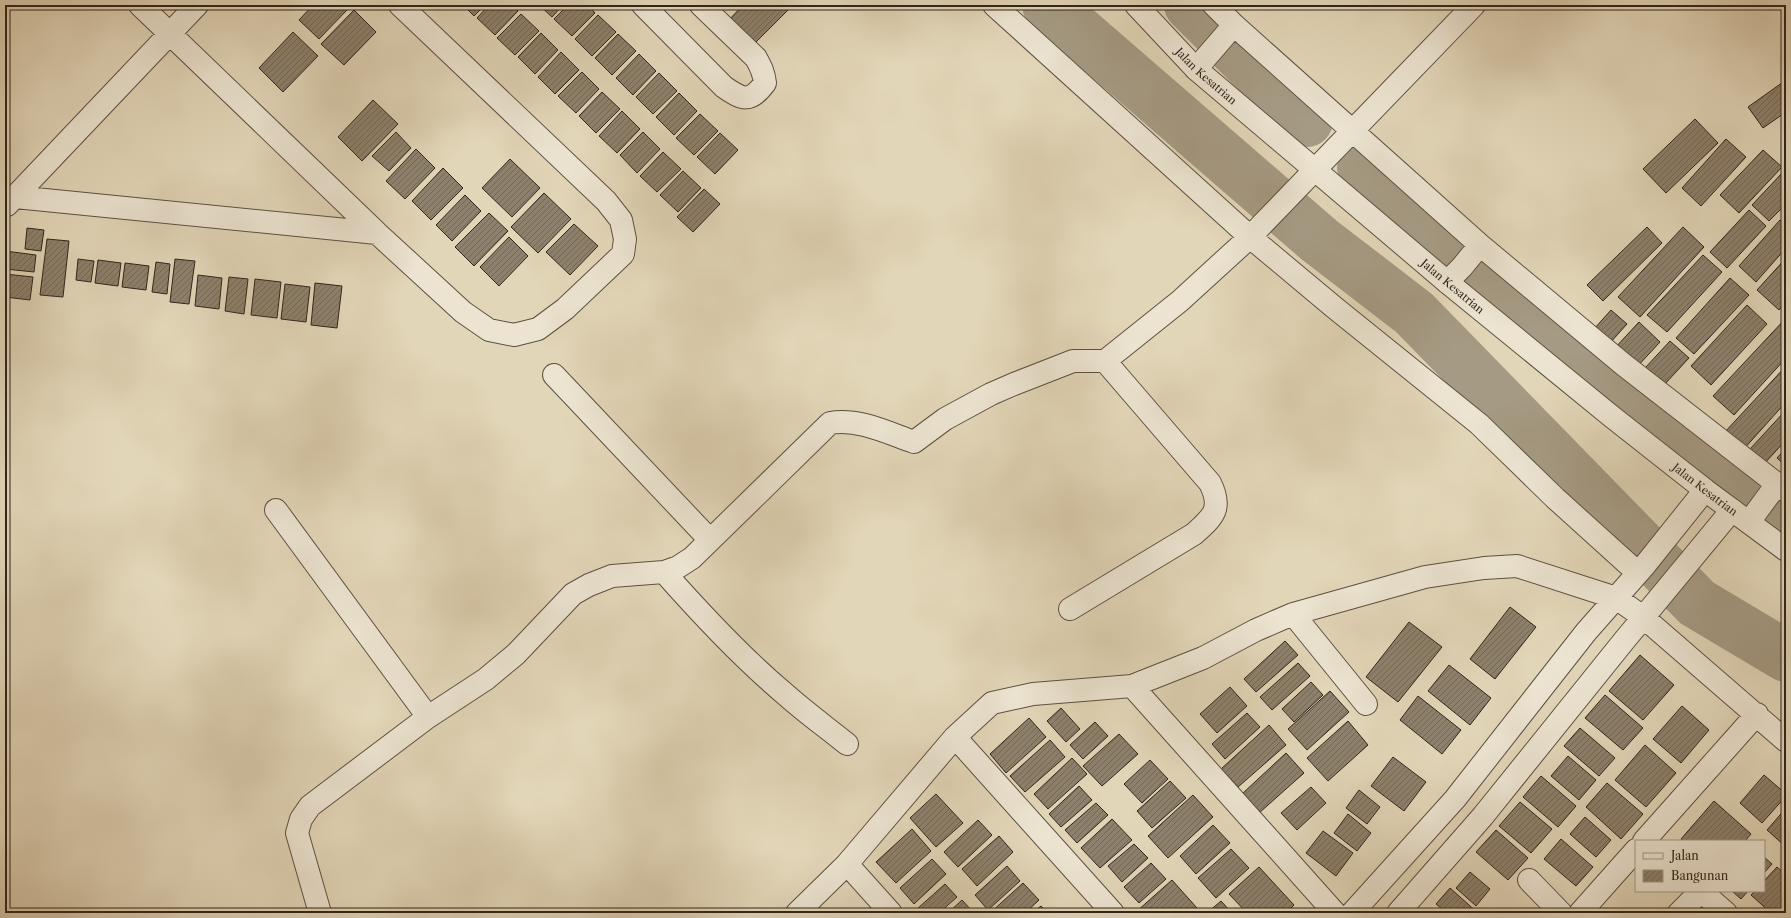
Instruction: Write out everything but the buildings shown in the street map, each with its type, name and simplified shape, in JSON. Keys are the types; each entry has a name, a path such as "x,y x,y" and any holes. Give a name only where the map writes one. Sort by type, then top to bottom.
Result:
{"street":[{"path":"140,5 377,233 463,312 489,330 514,335 538,329 566,309 623,254 625,239 621,220 606,201 400,5"},
{"path":"10,202 197,5"},
{"path":"643,5 724,87 738,96 750,98 757,93 765,83 761,66 756,58 701,5"},
{"path":"994,5 1257,230 1335,308 1480,424 1555,498 1642,569"},
{"name":"Jalan Kesatrian","path":"1136,5 1196,69 1321,163 1446,282 1612,416 1703,494 1740,517 1786,550"},
{"path":"1214,5 1231,29 1348,136 1472,255 1624,365 1778,489 1740,517 1669,587 1643,617 1483,816 1398,913"},
{"path":"320,913 297,832 300,819 310,806 428,717 486,679 510,659 573,594 589,584 612,576 664,572 678,567 692,558 830,423 842,421 859,424 914,442 945,420 991,394 1014,384 1073,361 1105,361 1180,301 1257,230 1474,5"},
{"path":"1196,69 1231,29"},
{"path":"10,202 377,233"},
{"path":"1446,282 1472,255"},
{"path":"1070,609 1194,534 1210,520 1216,508 1216,495 1210,483 1105,361"},
{"path":"554,375 710,540"},
{"path":"1357,911 1455,800 1586,632 1642,569 1703,494"},
{"path":"276,510 428,717"},
{"path":"797,913 847,864 955,737 992,704 1033,694 1132,686 1203,658 1256,630 1293,614 1425,577 1484,568 1517,566 1616,598 1643,617 1757,714 1786,741"},
{"path":"664,572 691,603 739,652 785,694 847,744"},
{"path":"1293,614 1366,704"},
{"path":"1132,686 1335,913"},
{"path":"1645,840 1757,714"},
{"path":"955,737 1113,913"},
{"path":"1580,913 1635,851"},
{"path":"847,864 891,913"},
{"path":"1529,880 1561,913"},
{"path":"1679,913 1700,892"},
{"path":"1702,892 1726,913"}],"waterway":[{"path":"1048,5 1319,240 1414,313 1697,603 1786,656"},
{"path":"1190,5 1307,121"},
{"path":"1363,168 1483,274 1734,480 1786,518"}]}
